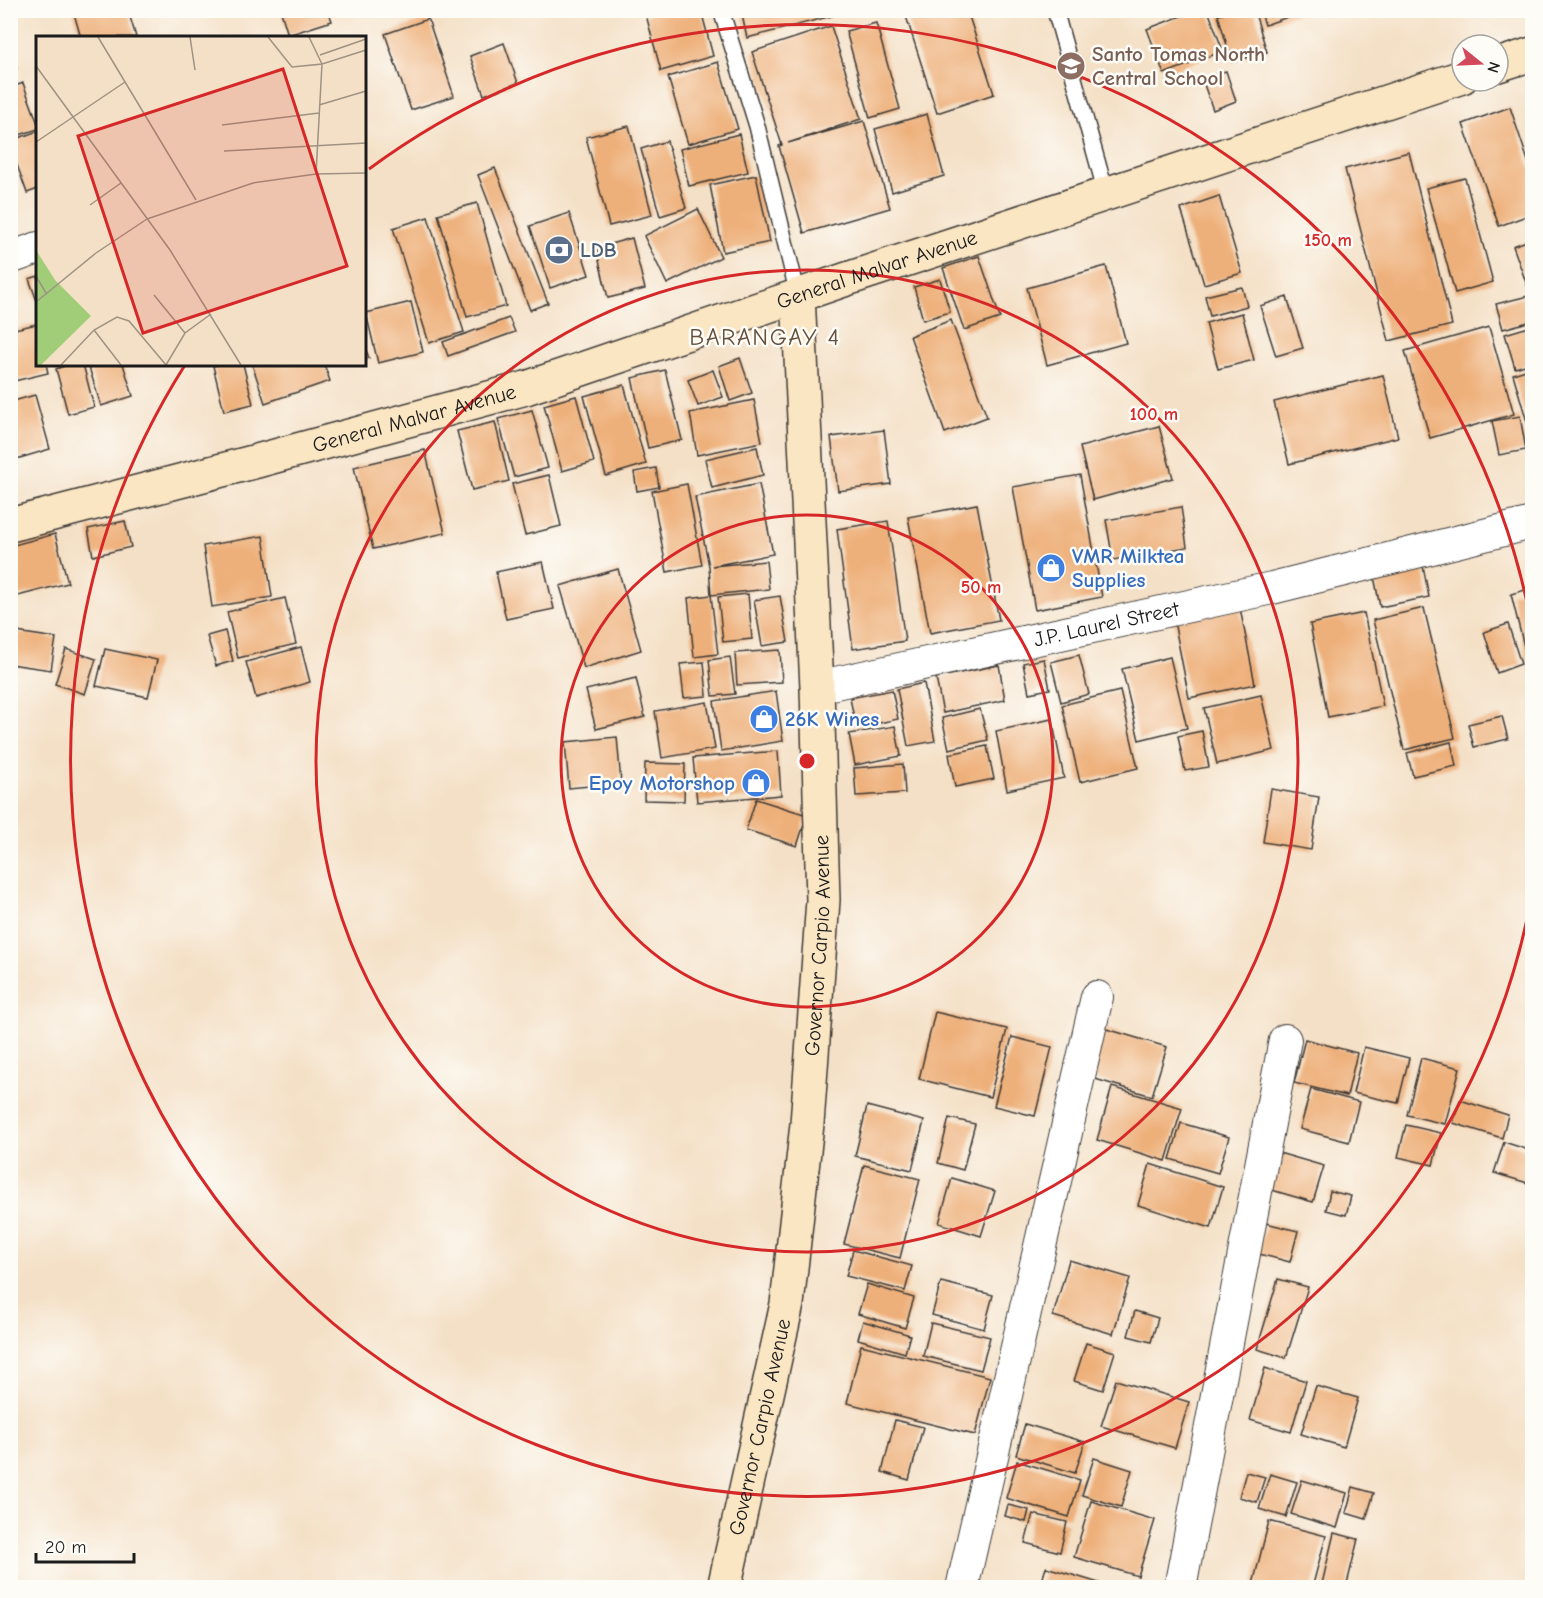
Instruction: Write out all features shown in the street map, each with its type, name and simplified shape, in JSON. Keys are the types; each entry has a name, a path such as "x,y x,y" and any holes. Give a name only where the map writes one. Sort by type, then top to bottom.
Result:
{"main road":[{"path":"1510,61 1533,54"},
{"name":"General Malvar Avenue","path":"10,525 267,459 526,388 798,295 1450,81"},
{"name":"Governor Carpio Avenue","path":"724,1587 786,1304 807,1124 824,900 817,687 798,295"}],"street":[{"path":"10,258 36,249"},
{"name":"J.P. Laurel Street","path":"817,687 1272,588 1533,523"},
{"path":"962,1587 1097,996"},
{"path":"1180,1587 1286,1040"}],"lane":[{"path":"722,10 757,126 798,295"},
{"path":"1055,10 1106,193"}],"building":[{"path":"73,10 128,10 136,36 80,36"},
{"path":"328,10 332,21 288,35 281,12"},
{"path":"660,10 701,10 713,56 661,71 646,15"},
{"path":"741,10 835,10 836,15 747,38"},
{"path":"904,10 967,10 994,94 937,113"},
{"path":"1197,10 1208,10 1223,51 1164,74 1147,29"},
{"path":"1231,10 1254,10 1267,52 1232,62 1218,15"},
{"path":"1260,10 1298,10 1299,13 1265,25"},
{"path":"428,19 454,96 411,110 385,34"},
{"path":"876,23 900,109 870,118 846,31"},
{"path":"831,26 861,119 788,143 864,121 890,208 804,233 779,146 782,145 752,52"},
{"path":"504,43 518,83 484,95 470,56"},
{"path":"10,51 17,68 10,70"},
{"path":"718,62 738,129 688,144 668,77"},
{"path":"1226,71 1236,101 1213,110 1202,79"},
{"path":"23,83 36,119 36,130 10,138 10,88"},
{"path":"1510,107 1532,173 1532,214 1499,226 1463,124"},
{"path":"927,114 944,176 892,192 875,129"},
{"path":"629,126 652,215 609,226 586,137"},
{"path":"36,132 36,190 27,193 10,141"},
{"path":"739,134 748,172 689,186 680,149"},
{"path":"667,141 686,208 660,216 641,149"},
{"path":"1409,152 1452,325 1389,341 1345,169"},
{"path":"495,168 548,303 530,310 478,175"},
{"path":"756,175 770,242 723,252 710,185"},
{"path":"1465,178 1493,282 1455,293 1426,188"},
{"path":"1219,196 1242,273 1204,284 1181,209"},
{"path":"477,203 506,306 467,317 438,214"},
{"path":"698,209 721,257 667,284 644,236"},
{"name":"LDB","path":"569,213 589,275 550,288 530,226"},
{"path":"428,217 464,332 429,343 393,228"},
{"path":"632,238 645,289 608,298 596,248"},
{"path":"1532,239 1532,290 1529,291 1513,246"},
{"path":"979,256 1000,318 964,330 943,268"},
{"path":"1106,266 1126,343 1047,365 1027,288"},
{"path":"36,277 36,298 29,279"},
{"path":"940,279 950,312 923,320 914,287"},
{"path":"1242,287 1247,306 1210,316 1205,296"},
{"path":"1532,295 1532,321 1503,329 1496,304"},
{"path":"1287,297 1303,348 1276,356 1260,306"},
{"path":"411,302 423,352 378,363 366,313"},
{"path":"1242,313 1254,360 1218,369 1206,323"},
{"path":"509,318 515,332 448,356 443,342"},
{"path":"951,320 987,417 945,433 910,336"},
{"path":"36,324 36,366 46,366 48,373 10,382 10,330"},
{"path":"1532,326 1532,363 1515,368 1505,334"},
{"path":"1489,327 1514,414 1430,438 1405,351"},
{"path":"740,358 752,393 730,401 719,366"},
{"path":"64,366 84,366 94,407 68,414 56,369"},
{"path":"89,366 124,366 133,396 101,406"},
{"path":"213,366 244,366 253,404 224,411"},
{"path":"253,366 325,366 330,381 265,403"},
{"path":"1532,368 1532,439 1513,374"},
{"path":"665,370 682,440 648,448 632,378"},
{"path":"713,370 723,397 698,406 688,380"},
{"path":"1383,375 1398,437 1289,464 1274,402"},
{"path":"624,385 646,464 606,476 584,396"},
{"path":"35,395 50,449 10,461 10,402"},
{"path":"576,396 594,462 562,471 544,405"},
{"path":"754,400 762,442 697,455 690,413"},
{"path":"532,410 548,468 514,477 498,419"},
{"path":"1520,416 1526,450 1499,455 1492,421"},
{"path":"495,422 509,481 472,490 457,431"},
{"path":"1159,426 1173,478 1093,500 1080,447"},
{"path":"884,430 891,484 838,491 831,437"},
{"path":"757,447 763,475 712,488 705,459"},
{"path":"425,450 445,533 373,549 354,467"},
{"path":"656,468 659,487 637,491 634,472"},
{"path":"549,475 561,526 525,535 512,484"},
{"path":"1080,475 1102,597 1035,610 1013,487"},
{"path":"687,484 702,565 667,572 652,491"},
{"path":"759,484 773,554 712,566 766,561 769,589 711,595 709,566 695,497"},
{"path":"977,504 999,620 930,633 908,517"},
{"path":"1181,507 1187,547 1113,560 1106,520"},
{"path":"125,521 131,547 93,556 88,529"},
{"path":"888,521 905,641 853,649 837,529"},
{"path":"55,534 68,583 10,598 10,546"},
{"path":"263,536 272,597 212,607 203,546"},
{"path":"543,562 554,609 506,619 496,572"},
{"path":"1423,566 1429,597 1380,607 1374,576"},
{"path":"618,569 641,650 584,668 560,586"},
{"path":"1532,588 1532,679 1511,594"},
{"path":"748,594 752,639 723,642 718,597"},
{"path":"711,595 718,654 694,657 688,598"},
{"path":"780,596 788,642 762,646 754,600"},
{"path":"285,598 296,644 238,658 227,612"},
{"path":"1240,608 1255,684 1189,698 1174,621"},
{"path":"1424,608 1455,738 1404,750 1373,620"},
{"path":"1364,613 1383,706 1328,717 1310,624"},
{"path":"1508,624 1521,664 1497,673 1484,632"},
{"path":"10,631 56,638 51,670 10,664"},
{"path":"225,631 233,661 216,666 207,636"},
{"path":"301,647 310,682 256,698 246,662"},
{"path":"66,649 96,659 85,694 55,684"},
{"path":"105,649 157,660 148,697 96,686"},
{"path":"780,650 782,682 737,685 735,653"},
{"path":"1079,655 1089,694 1061,702 1051,662"},
{"path":"730,657 735,694 713,696 709,660"},
{"path":"1170,657 1187,728 1139,740 1122,669"},
{"path":"1044,659 1050,689 1029,693 1023,663"},
{"path":"704,662 707,696 684,698 680,664"},
{"path":"999,665 1005,700 943,713 936,678"},
{"path":"636,678 645,717 596,729 586,690"},
{"path":"924,683 935,741 908,746 897,689"},
{"path":"892,690 898,719 856,728 850,698"},
{"path":"776,691 783,741 721,751 714,701"},
{"path":"1120,691 1138,768 1080,782 1062,705"},
{"path":"1261,695 1274,750 1217,764 1204,708"},
{"path":"707,702 715,749 662,758 655,711"},
{"path":"980,709 988,740 949,749 942,718"},
{"path":"1502,716 1508,739 1474,747 1468,724"},
{"path":"1052,719 1064,778 1007,790 996,731"},
{"path":"895,726 901,756 855,765 849,734"},
{"path":"1202,731 1209,767 1185,771 1178,736"},
{"path":"617,737 621,783 569,788 565,742"},
{"path":"1451,742 1456,766 1413,776 1407,753"},
{"path":"987,746 994,779 955,787 949,754"},
{"path":"778,751 781,795 697,802 693,758"},
{"path":"645,763 685,764 684,801 644,800"},
{"path":"903,764 905,793 856,796 854,768"},
{"path":"1271,789 1319,797 1311,850 1263,842"},
{"path":"756,799 807,815 797,846 746,830"},
{"path":"935,1012 1007,1029 990,1097 919,1079"},
{"path":"1100,1027 1167,1047 1152,1096 1085,1076"},
{"path":"1012,1037 1052,1047 1035,1116 994,1106"},
{"path":"1305,1039 1357,1053 1347,1096 1294,1083"},
{"path":"1364,1047 1409,1058 1398,1103 1353,1093"},
{"path":"1421,1058 1460,1068 1445,1124 1407,1115"},
{"path":"1112,1087 1182,1108 1166,1161 1097,1140"},
{"path":"1311,1089 1359,1102 1349,1142 1300,1129"},
{"path":"1460,1100 1508,1115 1502,1138 1453,1123"},
{"path":"867,1106 924,1121 912,1170 855,1156"},
{"path":"949,1118 975,1124 963,1170 938,1163"},
{"path":"1181,1123 1229,1137 1218,1173 1170,1159"},
{"path":"1406,1125 1441,1133 1433,1165 1398,1157"},
{"path":"1504,1142 1532,1151 1531,1184 1494,1173"},
{"path":"1279,1153 1324,1166 1313,1202 1268,1189"},
{"path":"1150,1164 1223,1187 1211,1228 1138,1205"},
{"path":"864,1165 920,1179 900,1258 844,1244"},
{"path":"952,1178 995,1191 981,1236 939,1223"},
{"path":"1330,1191 1351,1196 1346,1215 1326,1210"},
{"path":"1266,1223 1298,1231 1290,1262 1259,1254"},
{"path":"853,1250 912,1266 905,1291 846,1276"},
{"path":"1069,1260 1130,1278 1113,1334 1053,1316"},
{"path":"1278,1279 1308,1287 1286,1358 1257,1349"},
{"path":"941,1282 993,1295 984,1329 932,1315"},
{"path":"867,1284 914,1298 905,1328 858,1314"},
{"path":"1135,1311 1158,1318 1151,1342 1128,1336"},
{"path":"863,1321 910,1335 905,1353 858,1339"},
{"path":"931,1323 990,1337 981,1370 923,1356"},
{"path":"1086,1343 1115,1352 1103,1390 1074,1381"},
{"path":"861,1345 990,1377 975,1435 847,1403"},
{"path":"1265,1368 1306,1381 1291,1432 1250,1420"},
{"path":"1116,1380 1189,1402 1175,1448 1101,1426"},
{"path":"1316,1386 1358,1398 1344,1447 1301,1434"},
{"path":"895,1420 923,1427 909,1480 882,1472"},
{"path":"1025,1424 1085,1442 1075,1473 1016,1455"},
{"path":"1094,1458 1132,1470 1121,1507 1082,1495"},
{"path":"1017,1461 1080,1480 1069,1517 1006,1498"},
{"path":"1246,1472 1265,1477 1257,1502 1239,1497"},
{"path":"1270,1474 1297,1482 1286,1517 1259,1509"},
{"path":"1302,1480 1347,1493 1337,1528 1291,1514"},
{"path":"1353,1487 1374,1493 1366,1519 1346,1513"},
{"path":"1091,1501 1155,1520 1138,1576 1074,1557"},
{"path":"1008,1505 1029,1510 1026,1522 1005,1516"},
{"path":"1033,1514 1067,1522 1060,1552 1025,1543"},
{"path":"1269,1521 1326,1536 1312,1588 1252,1588"},
{"path":"1334,1533 1358,1539 1346,1588 1321,1588"},
{"path":"1046,1567 1099,1583 1098,1588 1040,1588"}],"place":[{"name":"Santo Tomas North Central School","path":"1071,66"},
{"name":"LDB","path":"559,250"},
{"name":"VMR Milktea Supplies","path":"1051,568"},
{"name":"26K Wines","path":"764,719"},
{"name":"Epoy Motorshop","path":"756,783"}],"district":[{"name":"BARANGAY 4","path":"765,337"}]}
